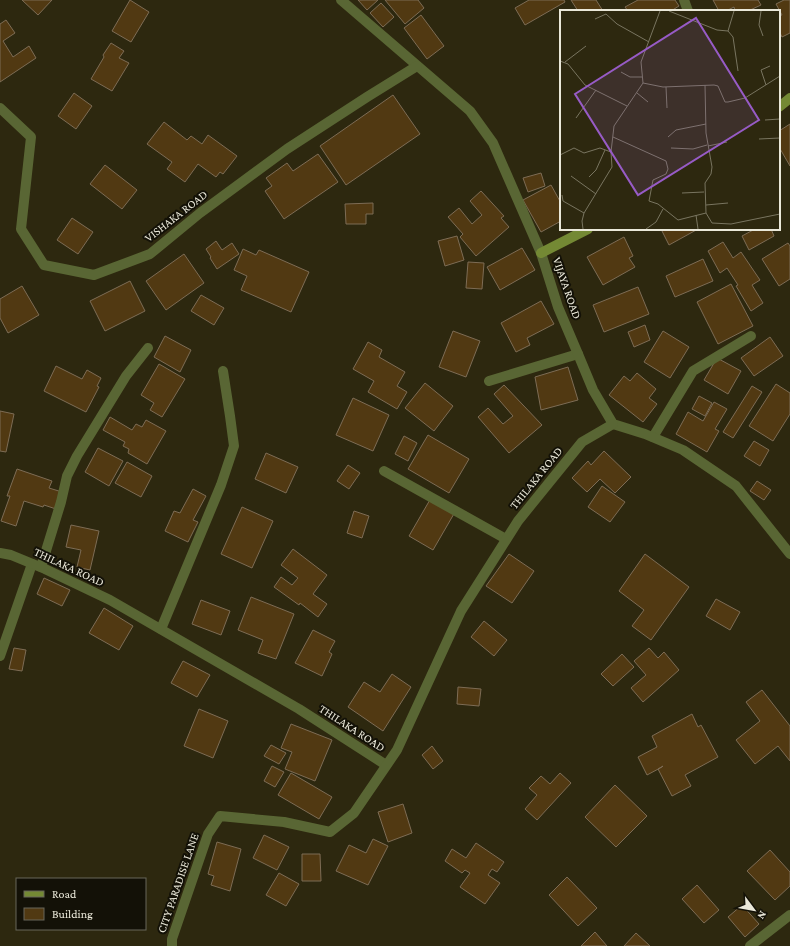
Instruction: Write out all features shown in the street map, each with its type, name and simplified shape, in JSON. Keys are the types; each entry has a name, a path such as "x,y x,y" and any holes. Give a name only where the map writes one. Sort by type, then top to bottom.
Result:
{"street":[{"name":"VIJAYA ROAD","path":"340,0 470,111 493,143 541,253 558,307 593,390 613,424"},
{"path":"684,0 688,10"},
{"name":"VISHAKA ROAD","path":"0,108 31,137 21,229 44,265 94,275 150,254 200,213 287,149 417,66"},
{"path":"780,106 790,98"},
{"path":"541,253 586,230"},
{"path":"653,437 693,372 751,336"},
{"path":"0,656 61,502 67,476 77,456 126,376 148,348"},
{"path":"489,381 578,354"},
{"path":"161,629 221,485 234,446 223,371"},
{"path":"613,424 653,437 683,450 736,486 790,554"},
{"name":"THILAKA ROAD","path":"0,553 11,555 37,565 110,600 299,709 386,765 397,750 461,611 506,539 518,521 582,442 613,424"},
{"path":"384,471 506,539"},
{"name":"CITY PARADISE LANE","path":"172,946 172,940 208,834 220,816 284,822 330,832 354,813 386,765"},
{"path":"750,946 790,915"}],"building":[{"path":"22,0 52,0 38,15"},
{"path":"130,0 149,12 131,42 112,31"},
{"path":"358,0 378,0 367,10"},
{"path":"385,0 418,0 424,8 405,24"},
{"path":"529,0 564,0 565,2 525,25 515,8"},
{"path":"571,0 596,0 602,10 577,10"},
{"path":"638,0 675,0 679,6 673,10 627,10 625,7"},
{"path":"713,0 758,0 761,5 750,10 735,10 734,7 728,10 718,10"},
{"path":"784,0 790,0 790,33 782,37 780,33 780,16 782,15 776,4"},
{"path":"381,3 394,17 383,27 370,13"},
{"path":"421,15 444,46 427,59 404,28"},
{"path":"6,20 15,33 3,41 13,57 29,46 36,58 0,82 0,24"},
{"path":"111,43 124,51 119,58 129,63 112,91 91,79"},
{"path":"74,93 92,106 76,129 58,116"},
{"path":"393,95 420,134 346,185 320,146"},
{"path":"164,122 187,140 191,136 202,144 208,135 237,156 223,174 220,172 216,177 198,164 185,182 167,169 172,162 147,144"},
{"path":"790,124 790,166 780,149 780,130"},
{"path":"318,154 338,182 284,219 265,191 272,186 266,178 287,163 293,171"},
{"path":"105,165 137,190 122,209 90,184"},
{"path":"541,173 545,186 528,192 523,178"},
{"path":"551,185 560,201 560,222 541,232 523,200"},
{"path":"481,191 504,216 501,218 509,227 476,256 460,237 463,234 448,217 459,208 472,224 482,215 470,201"},
{"path":"373,203 373,214 366,214 366,224 346,224 345,204"},
{"path":"72,218 93,232 78,254 57,240"},
{"path":"662,230 696,230 669,245"},
{"path":"753,230 771,230 774,236 749,250 742,236"},
{"path":"457,236 464,260 445,266 438,241"},
{"path":"624,237 633,256 629,258 635,267 603,285 587,257"},
{"path":"216,241 222,250 232,243 239,254 217,269 206,249"},
{"path":"723,242 733,258 741,252 760,280 752,285 763,303 751,311 736,286 738,285 727,268 720,273 708,251"},
{"path":"788,243 790,246 790,279 779,286 762,259"},
{"path":"522,248 535,270 500,290 487,267"},
{"path":"243,249 256,255 259,250 309,272 291,312 241,290 247,276 234,270"},
{"path":"184,254 204,283 166,310 146,281"},
{"path":"703,259 713,281 675,297 666,276"},
{"path":"468,262 484,263 482,289 466,288"},
{"path":"130,281 145,311 105,331 90,301"},
{"path":"731,284 753,326 718,344 697,302"},
{"path":"22,286 39,315 8,333 0,318 0,299"},
{"path":"638,287 649,314 604,332 593,305"},
{"path":"201,295 224,308 214,325 191,311"},
{"path":"541,301 554,324 527,338 530,345 516,352 501,323"},
{"path":"645,325 650,340 634,347 628,332"},
{"path":"453,331 480,341 466,377 439,367"},
{"path":"663,331 689,347 670,378 644,362"},
{"path":"165,336 191,350 180,372 154,357"},
{"path":"770,337 783,356 754,376 741,358"},
{"path":"368,342 382,350 379,357 405,372 397,386 407,392 397,409 368,392 374,381 353,369"},
{"path":"717,358 741,371 728,394 704,380"},
{"path":"159,364 185,379 162,417 150,410 154,403 141,395"},
{"path":"56,366 82,379 87,370 101,378 97,386 99,387 86,412 44,391"},
{"path":"568,367 578,400 541,410 535,377"},
{"path":"637,373 656,389 649,398 657,404 643,422 609,395 624,376 630,381"},
{"path":"425,383 453,406 434,431 405,408"},
{"path":"776,384 790,393 790,414 773,441 749,426"},
{"path":"504,385 542,425 509,453 478,417 488,408 503,424 513,416 494,394"},
{"path":"752,386 762,392 733,438 723,432"},
{"path":"699,396 712,403 705,416 692,409"},
{"path":"353,398 389,415 373,451 336,435"},
{"path":"714,402 727,409 715,429 719,431 707,452 676,434 688,412 703,421"},
{"path":"0,411 14,414 6,452 0,451"},
{"path":"110,417 132,430 136,424 142,427 146,420 166,431 147,464 128,453 129,449 123,446 125,442 103,430"},
{"path":"428,435 469,459 449,493 408,469"},
{"path":"404,436 417,443 408,461 395,454"},
{"path":"754,441 769,450 760,466 744,456"},
{"path":"98,448 123,461 109,486 85,472"},
{"path":"604,451 631,477 615,493 600,479 587,492 572,478 588,461 591,465"},
{"path":"266,453 298,467 286,493 255,479"},
{"path":"127,462 152,476 141,497 115,483"},
{"path":"348,465 360,473 349,489 337,481"},
{"path":"17,469 52,481 49,488 62,492 56,509 44,505 43,507 24,501 16,526 1,521 10,496 7,496"},
{"path":"757,481 771,490 764,500 750,491"},
{"path":"602,486 625,502 610,522 588,507"},
{"path":"193,489 206,496 193,520 198,522 188,542 165,531 174,511 180,513"},
{"path":"431,498 455,512 433,550 409,536"},
{"path":"242,507 273,521 252,568 221,554"},
{"path":"354,511 369,516 362,538 347,533"},
{"path":"71,525 99,531 90,570 77,567 81,550 66,547"},
{"path":"293,549 327,575 313,594 327,604 318,617 300,603 299,605 274,587 281,577 292,585 298,578 281,565"},
{"path":"509,554 534,571 512,603 486,586"},
{"path":"645,554 689,587 651,640 632,626 644,610 619,591"},
{"path":"44,578 70,590 62,606 37,594"},
{"path":"251,597 294,614 276,659 258,653 263,640 238,630"},
{"path":"716,599 740,612 730,630 706,616"},
{"path":"201,600 230,611 221,635 192,624"},
{"path":"104,608 133,626 119,650 89,633"},
{"path":"484,621 507,640 494,656 471,637"},
{"path":"313,630 335,641 329,652 332,654 322,676 295,663"},
{"path":"14,648 26,650 22,671 9,669"},
{"path":"649,648 658,658 664,652 679,670 643,702 631,688 646,675 634,661"},
{"path":"622,654 634,667 613,686 601,674"},
{"path":"183,661 210,675 197,697 171,683"},
{"path":"392,674 411,687 383,731 348,707 364,682 380,692"},
{"path":"458,687 481,689 479,706 457,704"},
{"path":"762,690 790,726 790,761 778,746 755,764 736,740 760,721 746,702"},
{"path":"199,709 228,721 213,758 184,746"},
{"path":"692,714 698,727 701,725 718,757 685,775 691,786 672,796 658,769 647,775 638,757 657,747 652,736"},
{"path":"291,724 332,740 315,781 285,769 292,752 281,748"},
{"path":"271,745 286,753 279,764 264,756"},
{"path":"432,746 443,761 433,769 422,755"},
{"path":"272,766 284,772 275,787 264,781"},
{"path":"291,773 332,797 319,819 278,795"},
{"path":"560,773 571,783 537,820 525,809 537,795 529,788 541,776 550,784"},
{"path":"615,785 647,816 616,847 585,817"},
{"path":"403,804 412,833 388,842 378,812"},
{"path":"264,835 289,847 277,870 253,858"},
{"path":"373,839 388,846 368,885 336,871 349,845 366,853"},
{"path":"217,842 241,849 230,891 211,885 214,876 208,874"},
{"path":"476,843 504,862 497,872 492,869 488,875 500,883 485,904 460,887 470,873 465,870 462,873 445,861 452,849 466,858"},
{"path":"770,850 790,872 790,886 775,900 747,871"},
{"path":"302,854 320,854 321,881 302,881"},
{"path":"279,873 299,884 286,906 266,895"},
{"path":"567,877 597,908 578,926 549,895"},
{"path":"697,885 719,910 704,923 682,899"},
{"path":"742,905 759,924 745,937 728,917"},
{"path":"595,932 607,946 581,946"},
{"path":"636,933 650,946 624,946"}]}
